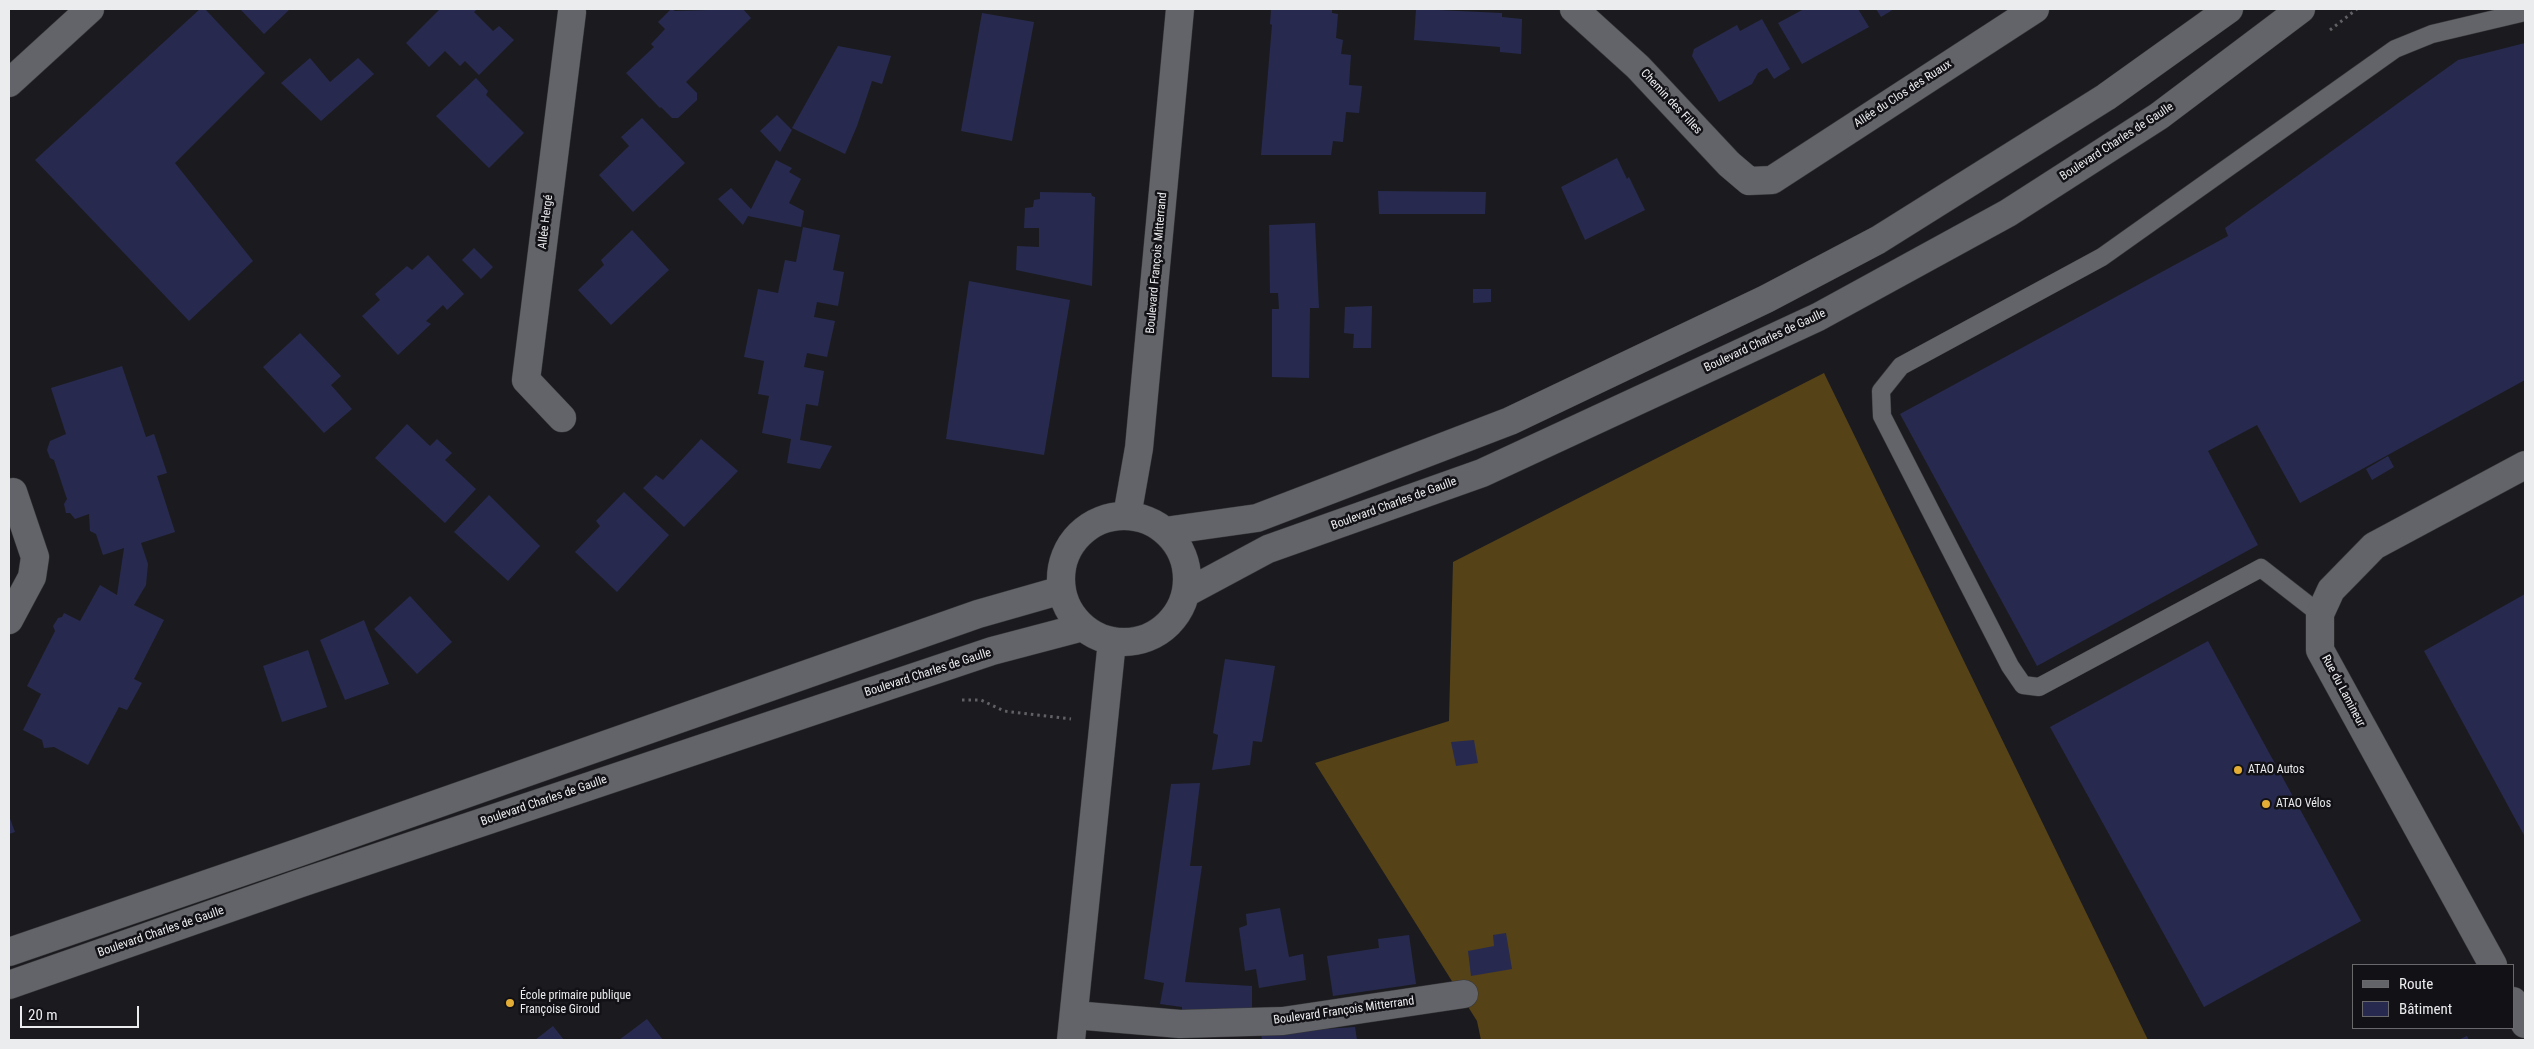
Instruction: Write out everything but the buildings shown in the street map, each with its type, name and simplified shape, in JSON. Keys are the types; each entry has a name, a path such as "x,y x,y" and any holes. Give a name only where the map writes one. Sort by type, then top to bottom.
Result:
{"street":[{"path":"9,83 90,9"},
{"name":"Boulevard François Mitterrand","path":"1127,516 1139,448 1180,9"},
{"name":"Chemin des Filles","path":"1574,9 1638,67 1728,164 1749,181 1772,180"},
{"name":"Allée du Clos des Ruaux","path":"1772,180 2035,9"},
{"path":"1165,530 1257,518 1435,450 1510,421 1766,299 1878,240 2106,98 2229,9"},
{"name":"Boulevard Charles de Gaulle","path":"1186,593 1268,549 1482,473 1818,316 2008,213 2159,116 2301,9"},
{"name":"Allée Hergé","path":"562,418 526,380 572,10"},
{"name":"Rue du Lamineur","path":"2492,964 2320,650 2320,614 2331,590 2374,546 2525,465"},
{"path":"9,493 13,492 35,557 32,577 9,620"},
{"path":"1127,516 1147,520 1165,530 1176,543 1184,559 1187,576 1186,593 1178,610 1166,626 1151,636 1132,641 1112,641 1097,636 1083,627 1069,610 1062,590 1061,571 1066,553 1076,537 1091,525 1108,518 1127,516"},
{"path":"9,952 310,849 978,614 1062,590"},
{"name":"Boulevard Charles de Gaulle","path":"9,985 301,883 982,655 1083,627"},
{"name":"Boulevard François Mitterrand","path":"1112,641 1072,1028 1284,1021 1464,994"},
{"path":"2514,1003 2525,1024"}],"lane":[{"path":"2320,614 2261,568 2040,687 2023,685 2010,666 1882,416 1881,391 1901,366 2110,252 2395,49 2432,34 2525,12"}],"shaded area":[{"path":"1824,373 2148,1040 1481,1040 1477,1021 1315,763 1449,721 1453,562"}],"place":[{"name":"ATAO Autos","path":"2238,770"},
{"name":"ATAO Vélos","path":"2266,804"},
{"name":"École primaire publique Françoise Giroud","path":"510,1003"}]}
